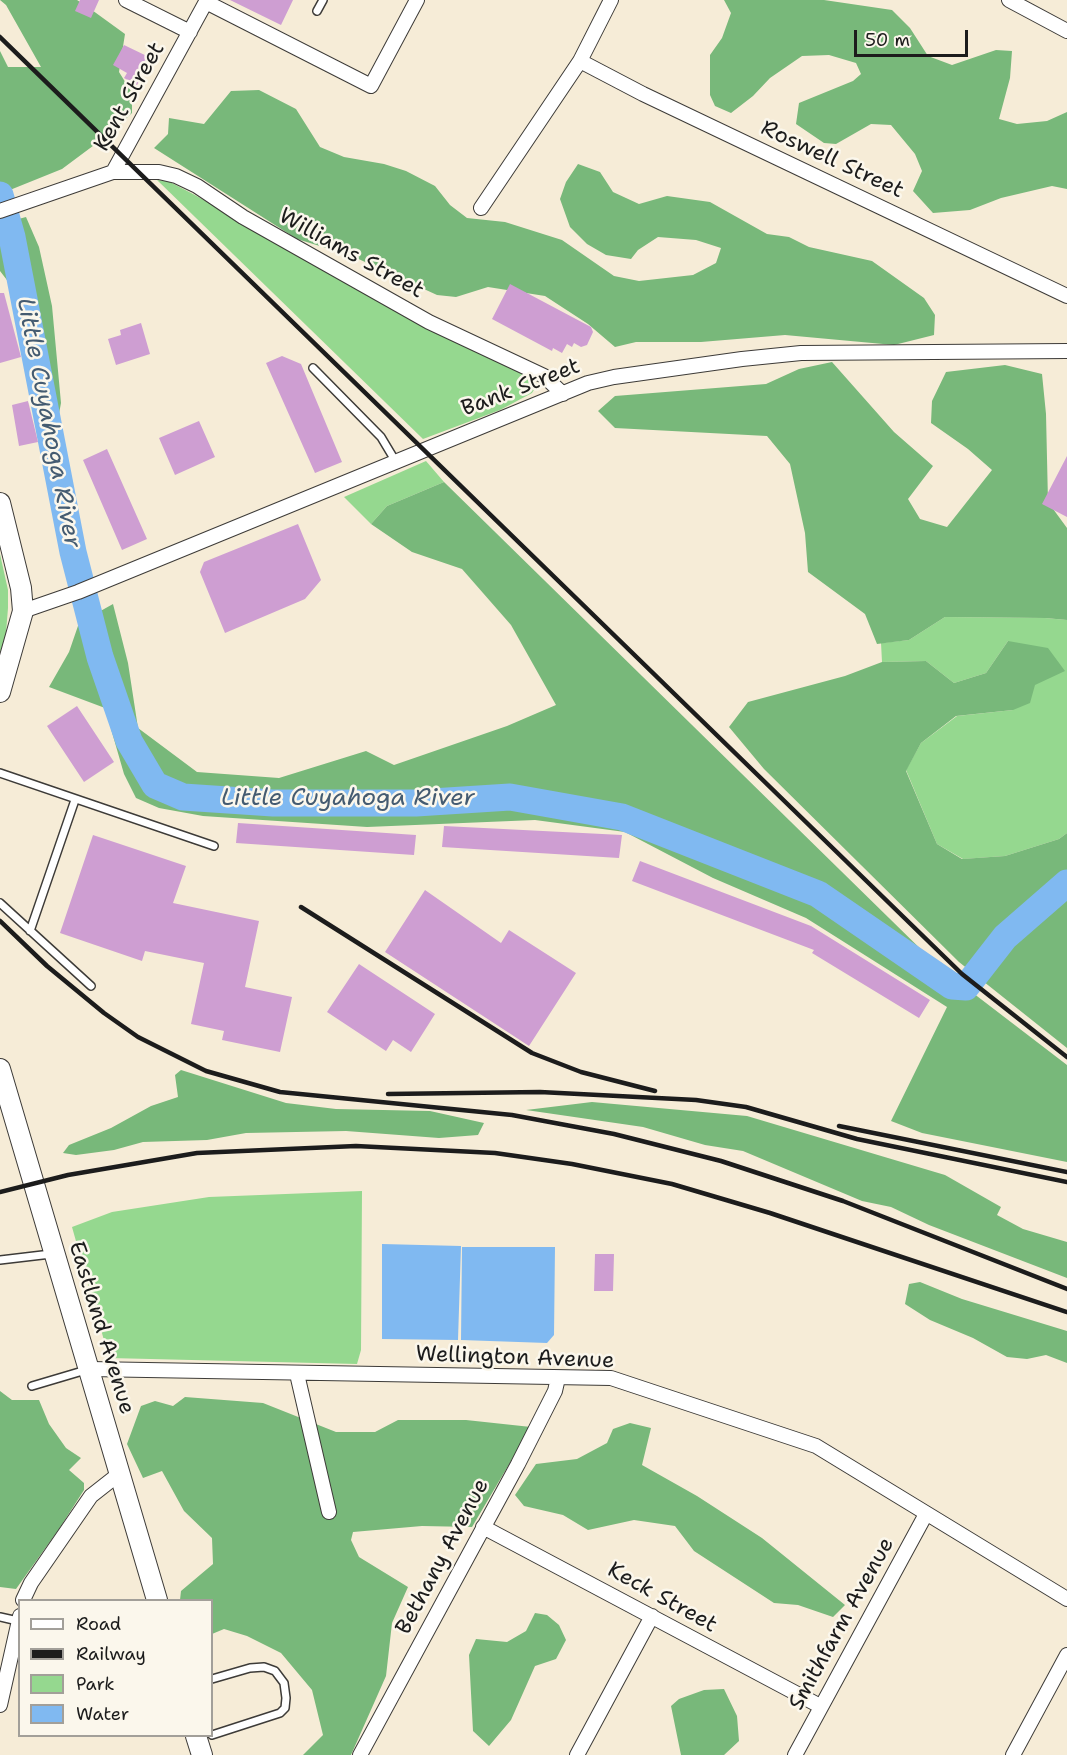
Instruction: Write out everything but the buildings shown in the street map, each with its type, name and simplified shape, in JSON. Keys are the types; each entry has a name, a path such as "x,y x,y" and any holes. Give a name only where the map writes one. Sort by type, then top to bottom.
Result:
{"street":[{"path":"126,0 190,32"},
{"path":"207,1 371,86 417,0"},
{"path":"481,207 580,61 611,0"},
{"path":"1009,0 1067,31"},
{"name":"Kent Street","path":"0,210 113,172 207,1"},
{"name":"Roswell Street","path":"580,61 643,94 1067,296"},
{"name":"Williams Street","path":"113,172 154,171 176,176 197,186 243,218 429,322 544,376 563,394"},
{"name":"Bank Street","path":"23,610 62,597 563,394 614,377 773,355 1067,351"},
{"path":"0,503 21,588 23,610 0,692"},
{"name":"Eastland Avenue","path":"0,1069 157,1599"},
{"name":"Wellington Avenue","path":"89,1369 611,1378 805,1441 1067,1599"},
{"path":"297,1374 329,1512"},
{"name":"Bethany Avenue","path":"360,1755 555,1391 558,1378"},
{"path":"23,1599 31,1583 91,1496 119,1474"},
{"name":"Smithfarm Avenue","path":"795,1755 926,1514"},
{"name":"Keck Street","path":"483,1527 820,1706"},
{"path":"577,1755 652,1616"},
{"path":"0,1706 18,1624"},
{"path":"1013,1755 1067,1655"}],"lane":[{"path":"317,11 323,0"},
{"path":"313,368 381,437 396,462"},
{"path":"0,773 214,846"},
{"path":"30,931 75,800"},
{"path":"0,903 91,986"},
{"path":"0,1260 54,1254"},
{"path":"32,1386 89,1369"},
{"path":"0,1617 18,1619"},
{"path":"213,1679 250,1668 264,1667 275,1671 284,1683 286,1698 285,1708 280,1713 213,1736"}],"green space":[{"path":"0,0 77,0 125,34 119,72 132,93 132,113 113,131 62,169 0,194 0,51 8,67 41,67 6,5"},
{"path":"724,0 824,0 892,10 910,28 928,56 952,65 996,50 1012,51 1010,78 999,119 1017,124 1047,121 1067,112 1067,189 1052,186 1001,198 970,210 933,213 913,191 922,171 915,154 891,125 871,124 836,144 824,143 796,124 799,103 853,81 861,74 856,63 829,55 802,56 770,78 753,96 731,113 715,106 710,95 710,55 722,38 731,13"},
{"path":"259,90 296,109 320,147 344,157 384,164 406,171 435,186 450,205 467,218 505,222 562,240 614,276 639,281 693,275 716,263 721,248 696,240 658,237 638,250 631,259 606,255 587,244 570,227 560,199 566,182 578,164 600,172 613,192 639,204 667,196 710,202 767,234 789,237 809,247 872,261 924,298 935,315 934,335 894,345 785,335 701,342 636,342 615,347 588,324 545,296 488,287 456,297 437,295 352,256 297,239 154,148 168,134 169,118 204,124 231,91"},
{"path":"157,180 168,181 193,194 399,310 532,377 537,385 532,393 500,410 423,439"},
{"path":"26,217 39,247 52,306 61,403 58,419 52,427 45,424 10,284 0,271 0,224"},
{"path":"832,362 894,432 933,466 908,499 920,519 947,527 992,470 968,449 931,423 932,401 946,372 1005,365 1042,374 1046,414 1048,502 1067,528 1067,620 945,617 909,640 877,644 865,614 808,572 805,533 790,464 767,436 615,428 598,411 615,396 766,384 799,369"},
{"path":"426,461 444,482 387,506 371,524 344,497"},
{"path":"444,482 939,967 1067,1065 1067,1162 922,1133 891,1121 947,1007 806,918 713,878 625,832 535,820 367,827 203,816 159,808 136,798 124,774 105,708 49,687 69,652 79,623 113,604 128,663 138,728 197,772 279,778 366,751 394,765 507,726 556,705 511,625 462,569 412,552 371,524 387,506"},
{"path":"0,554 8,590 8,608 6,633 0,653"},
{"path":"945,617 1067,620 1067,833 1059,839 1005,856 963,859 937,844 906,770 921,743 957,716 1013,710 1008,641 986,673 954,683 926,661 882,662 881,643 909,640"},
{"path":"1008,641 1048,648 1065,671 1035,685 1030,703 1013,710 956,716 921,743 906,771 937,844 962,859 1005,856 1059,839 1067,833 1067,1048 959,962 764,769 729,727 748,702 845,676 882,662 926,661 954,683 986,673"},
{"path":"181,1070 286,1103 336,1109 430,1111 484,1123 478,1135 439,1138 346,1131 246,1133 207,1140 143,1142 114,1150 76,1155 63,1153 69,1145 111,1128 151,1106 178,1097 175,1075"},
{"path":"592,1102 747,1116 945,1175 1001,1207 997,1215 1023,1229 1067,1242 1067,1278 929,1225 891,1207 862,1201 743,1151 705,1145 643,1127 526,1110"},
{"path":"362,1191 361,1350 357,1364 109,1358 72,1227 112,1212 209,1197"},
{"path":"920,1282 962,1299 1067,1331 1067,1363 1046,1355 1027,1359 1007,1357 973,1338 930,1320 905,1304 909,1284"},
{"path":"0,1391 12,1400 39,1400 49,1424 66,1448 81,1458 69,1470 84,1483 84,1490 59,1529 16,1589 0,1587"},
{"path":"185,1397 263,1403 336,1432 375,1432 398,1420 466,1420 531,1427 472,1527 422,1526 353,1532 351,1540 359,1557 408,1587 392,1623 386,1676 351,1755 303,1755 323,1735 312,1690 281,1653 247,1636 224,1629 213,1634 213,1599 180,1599 181,1591 213,1564 212,1538 184,1511 162,1471 143,1478 127,1444 141,1406 155,1401 173,1406"},
{"path":"630,1423 651,1428 642,1465 697,1496 762,1538 845,1605 833,1617 798,1605 774,1603 694,1551 675,1526 634,1520 588,1530 563,1515 524,1506 515,1495 536,1464 577,1459 607,1443 613,1429"},
{"path":"535,1613 547,1615 559,1625 566,1640 556,1659 535,1666 511,1720 489,1746 473,1731 469,1655 476,1639 507,1642 526,1631"},
{"path":"724,1689 737,1716 739,1741 724,1755 681,1755 671,1706 679,1699 704,1690"}],"water":[{"path":"382,1244 461,1246 458,1340 382,1339"},
{"path":"462,1247 555,1247 554,1335 547,1343 461,1340"}],"waterway":[{"name":"Little Cuyahoga River","path":"0,195 12,237 73,552 100,657 129,741 155,785 183,797 273,803 416,803 510,797 622,817 818,894 952,986 966,987 1005,937 1067,883"}],"railway":[{"path":"0,37 962,974 1067,1057"},
{"path":"301,907 532,1053 581,1072 655,1091"},
{"path":"0,921 47,966 104,1013 138,1037 206,1071 280,1092 512,1115 614,1134 721,1161 843,1201 1067,1289"},
{"path":"388,1094 540,1092 696,1100 746,1107 857,1139 1067,1182"},
{"path":"839,1126 1067,1172"},
{"path":"0,1192 68,1175 197,1153 356,1146 495,1153 572,1164 672,1184 770,1213 1067,1312"}]}
